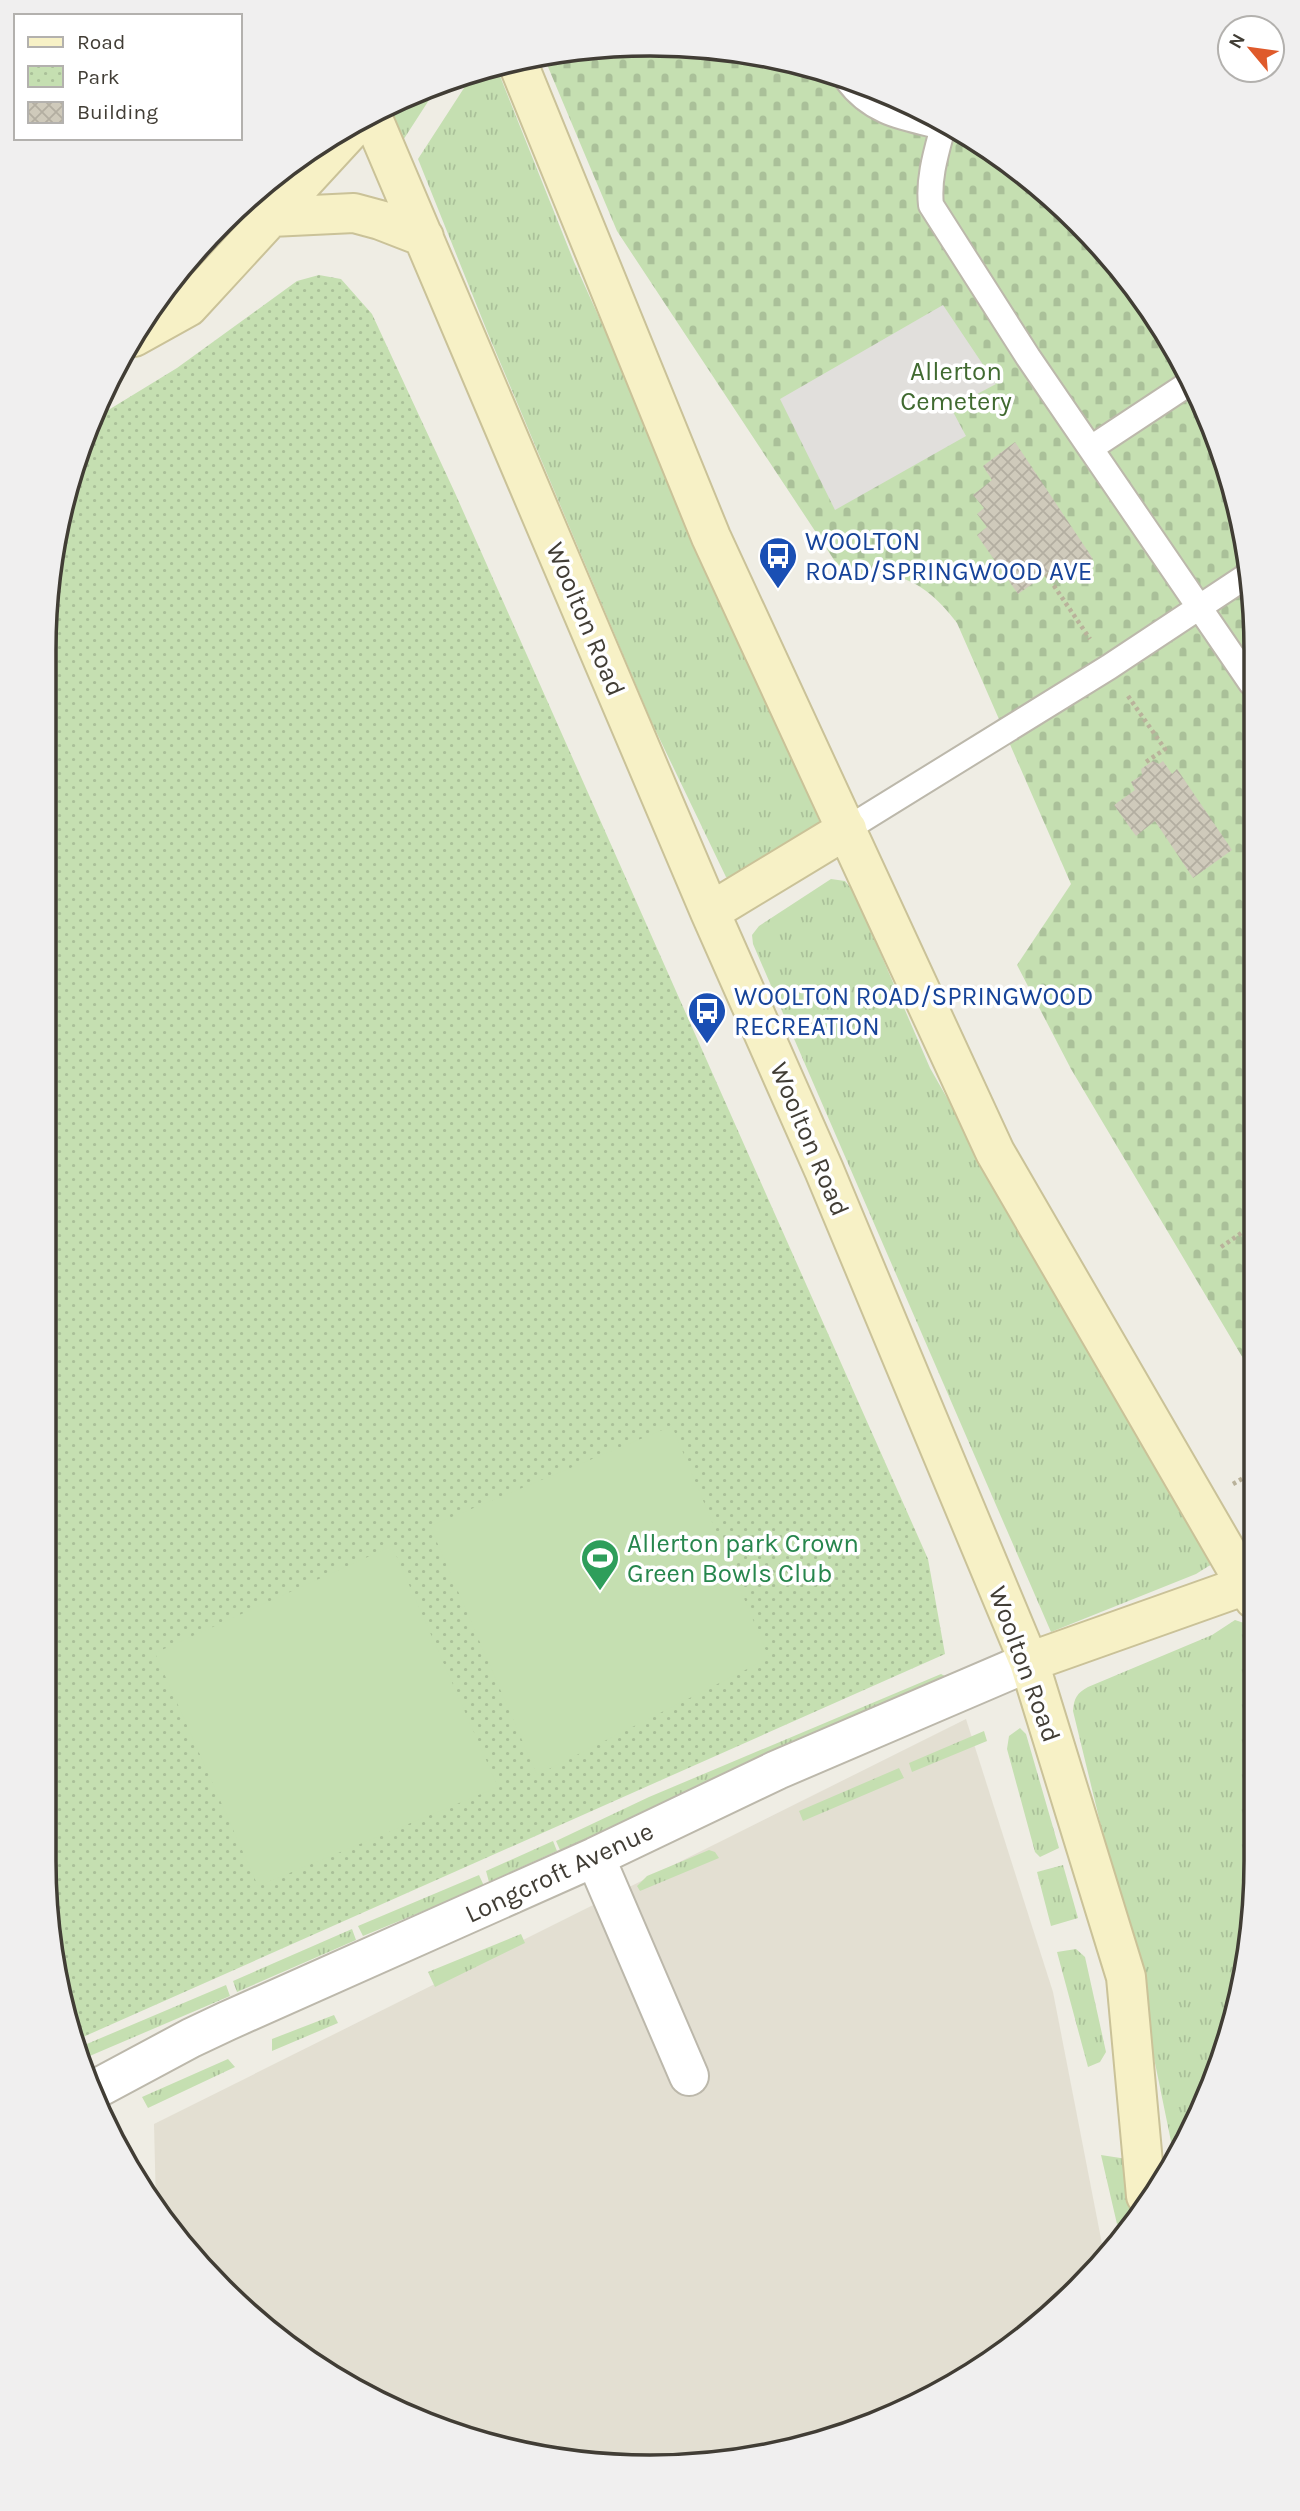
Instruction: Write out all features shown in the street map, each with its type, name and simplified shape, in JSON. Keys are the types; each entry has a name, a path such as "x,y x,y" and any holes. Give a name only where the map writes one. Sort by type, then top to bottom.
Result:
{"main road":[{"path":"521,70 711,537 995,1152 1244,1576"},
{"name":"Woolton Road","path":"375,124 710,912 824,1170 1029,1662 1126,1977 1145,2189"},
{"path":"152,327 188,307 334,147"},
{"path":"271,217 354,213 424,237"},
{"path":"710,912 848,830"},
{"path":"1029,1662 1244,1590"}],"street":[{"name":"Longcroft Avenue","path":"100,2087 191,2038 595,1857 776,1770 1029,1662"},
{"path":"595,1857 690,2076"}],"lane":[{"path":"857,94 878,108 921,121"},
{"path":"943,134 929,191 931,205 1028,357 1244,673"},
{"path":"1091,448 1183,387"},
{"path":"848,830 1109,667 1240,580"}],"path":[{"path":"1046,574 1165,748 1146,762 1148,764"},
{"path":"1221,1247 1244,1231"}],"shaded area":[{"path":"943,305 996,384 951,408 966,436 835,510 780,399"},
{"path":"966,1719 1053,1992 1102,2246 1042,2308 1012,2332 947,2375 877,2410 804,2435 728,2450 650,2455 572,2450 496,2435 423,2410 353,2375 288,2332 258,2308 203,2253 156,2191 154,2124"}],"green space":[{"name":"Allerton Cemetery","path":"611,57 689,57 766,67 804,76 877,101 913,117 980,156 1042,203 1097,258 1121,288 1144,320 1183,387 1199,423 1224,496 1233,534 1243,611 1244,1360 1071,1069 1017,965 1071,884 957,623 933,597 902,578 878,576 850,584 617,231 547,65"},
{"path":"500,75 574,262 684,505 824,832 740,885 726,877 652,723 489,336 418,159 465,86"},
{"path":"430,98 398,148 386,119 388,117"},
{"path":"319,275 341,279 372,314 455,493 928,1559 945,1654 83,2037 67,1977 61,1939 56,1861 56,650 61,572 76,496 106,411 177,368 297,281"},
{"path":"831,879 845,881 854,892 930,1068 1212,1564 1196,1574 1051,1632 753,944 752,935 759,926"},
{"name":"Allerton park Crown Green Bowls Club","path":"672,1426 769,1658 537,1775 430,1526"},
{"path":"392,1546 498,1787 258,1886 155,1653"},
{"path":"1235,1620 1244,1623 1243,1900 1233,1977 1224,2015 1199,2088 1172,2144 1136,1970 1073,1706 1077,1696 1088,1687 1212,1635"},
{"path":"941,1674 951,1679 560,1850 556,1841 649,1797"},
{"path":"1020,1728 1026,1734 1059,1848 1040,1857 1035,1852 1007,1749 1009,1736"},
{"path":"984,1731 987,1741 912,1772 909,1763"},
{"path":"899,1768 904,1778 803,1821 799,1811"},
{"path":"553,1841 557,1851 489,1882 486,1871"},
{"path":"709,1850 715,1852 719,1858 640,1891 637,1886 647,1876"},
{"path":"1063,1865 1078,1918 1051,1926 1037,1872"},
{"path":"479,1875 484,1886 363,1936 358,1926"},
{"path":"352,1929 356,1940 237,1992 233,1981"},
{"path":"521,1934 525,1943 435,1987 428,1972"},
{"path":"1076,1949 1085,1957 1106,2052 1100,2062 1088,2067 1057,1952"},
{"path":"226,1985 230,1996 89,2056 86,2045"},
{"path":"334,2015 338,2023 272,2051 272,2039"},
{"path":"228,2059 235,2067 148,2108 142,2097"},
{"path":"1101,2155 1127,2159 1135,2204 1121,2223 1117,2224"}],"building":[{"path":"1015,442 1093,559 1066,581 1056,567 1018,594 977,535 987,527 977,514 984,508 973,495 992,480 983,466"},
{"path":"1153,761 1159,764 1163,761 1172,774 1177,769 1232,850 1193,878 1155,821 1136,836 1114,805 1135,790 1131,782 1142,775 1141,769"}],"place":[{"name":"WOOLTON ROAD/SPRINGWOOD AVE","path":"778,590"},
{"name":"WOOLTON ROAD/SPRINGWOOD RECREATION","path":"707,1045"},
{"name":"Allerton park Crown Green Bowls Club","path":"600,1592"}]}
